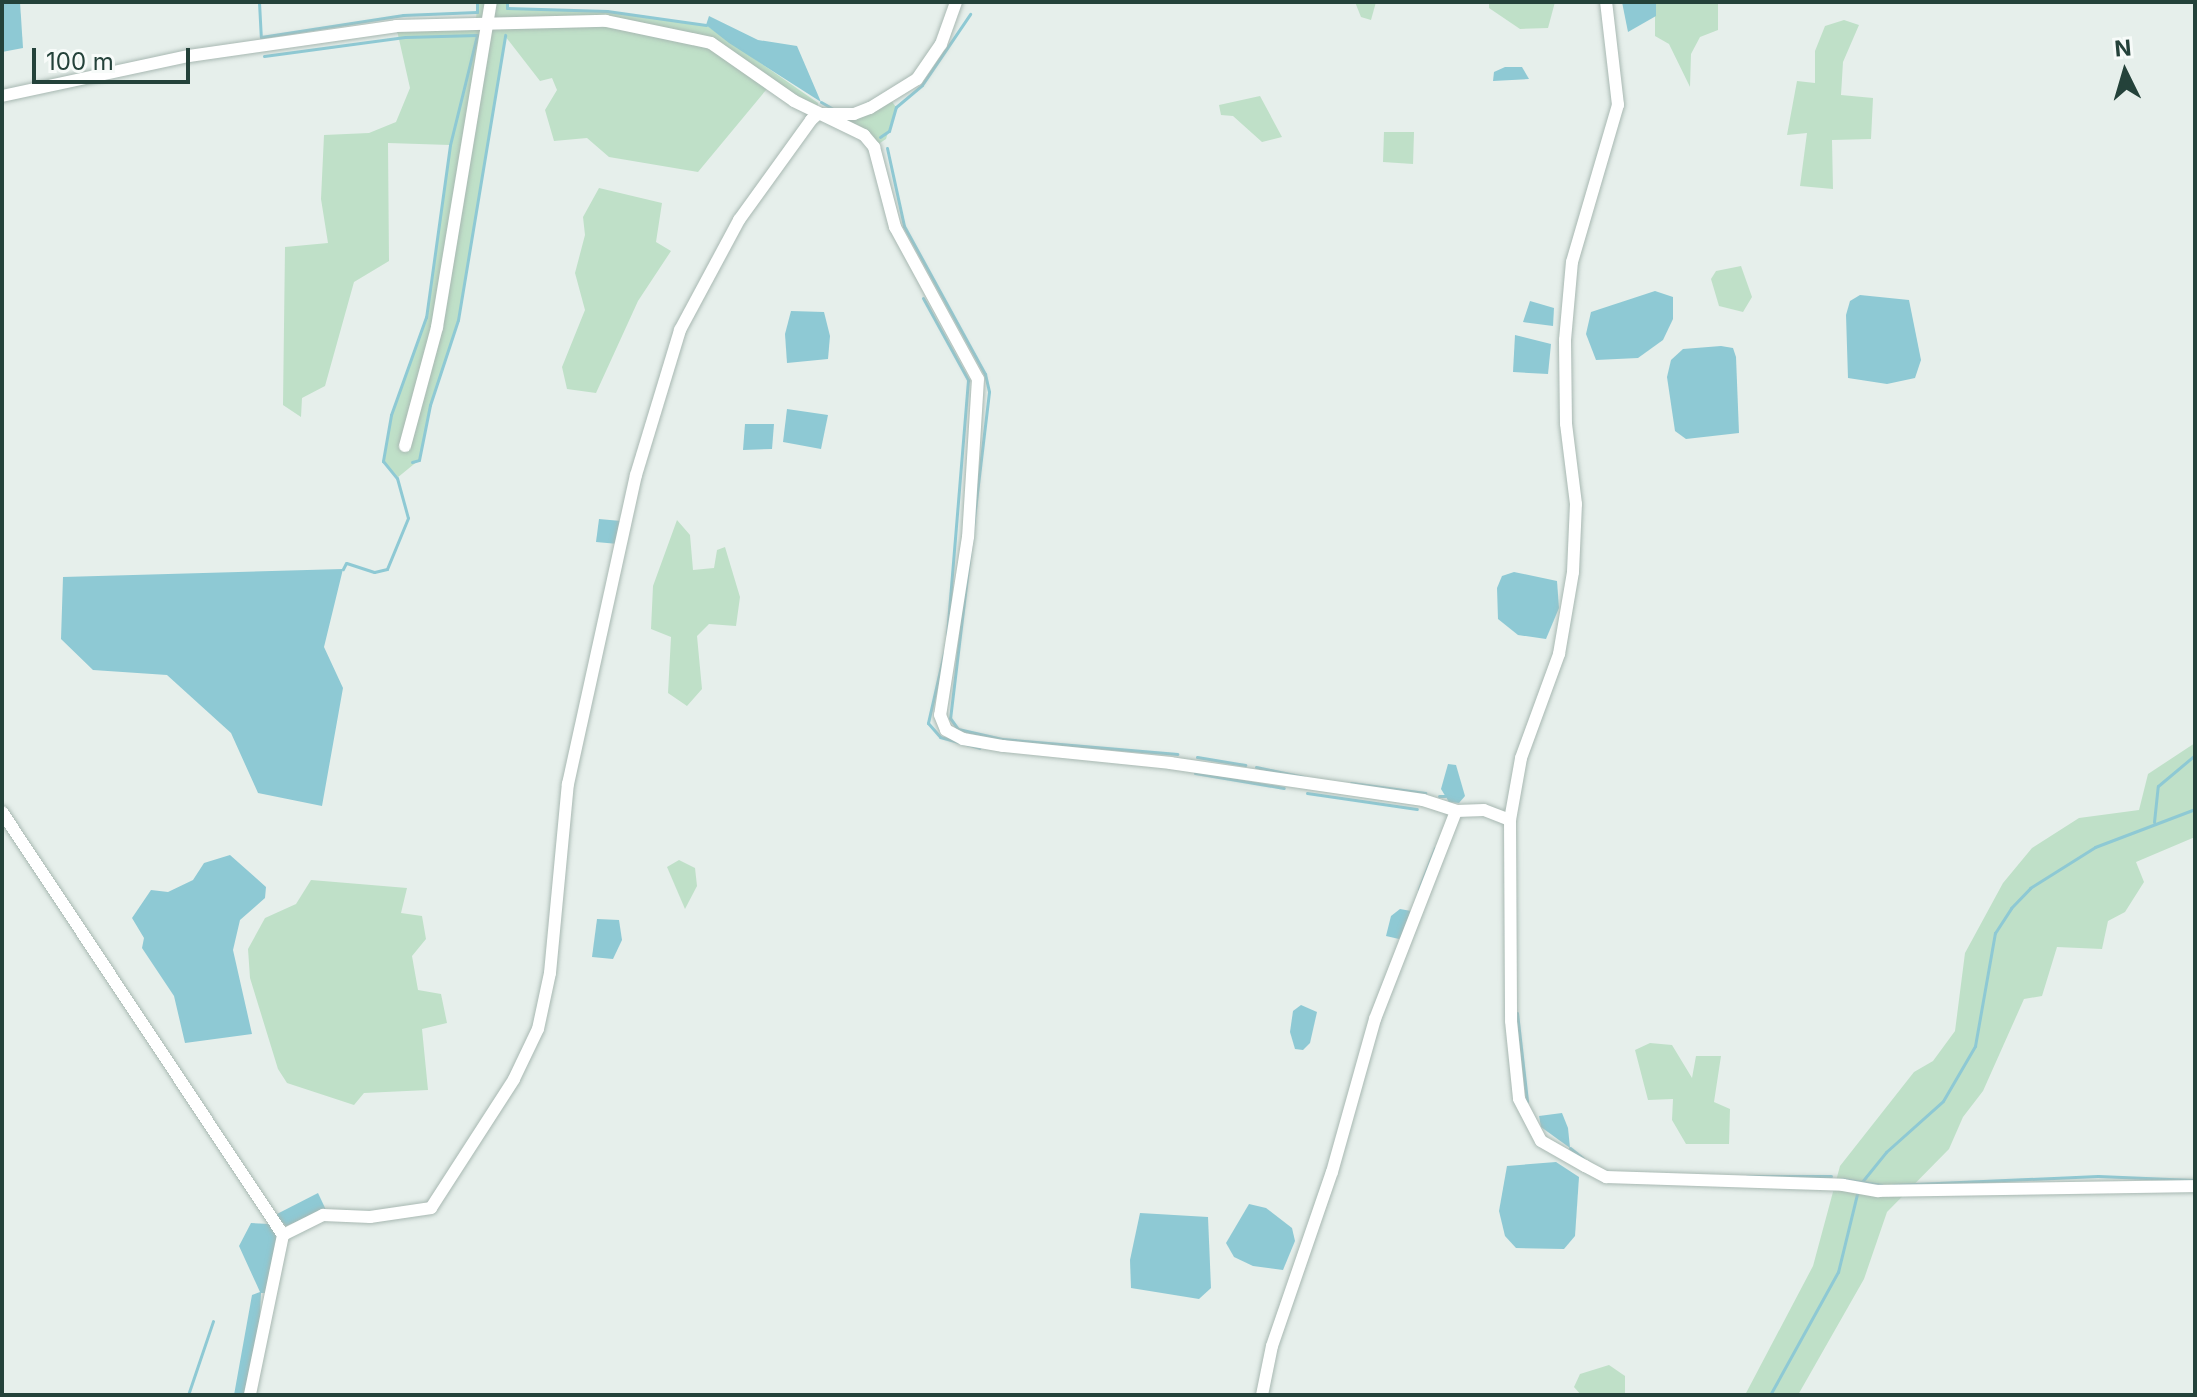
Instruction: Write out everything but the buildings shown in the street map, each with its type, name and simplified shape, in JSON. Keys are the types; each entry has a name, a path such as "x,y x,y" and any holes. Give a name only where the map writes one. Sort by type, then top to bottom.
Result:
{"street":[{"path":"405,446 437,327 491,2"},
{"path":"818,114 854,114 890,99 917,79 941,44 956,2"},
{"path":"1606,2 1618,105 1572,262 1565,340 1566,424 1576,504 1573,572 1559,654 1521,758 1510,820 1511,1021 1519,1099 1541,1141 1606,1177 1843,1185 1878,1191 2195,1186"},
{"path":"2,96 189,56 396,26 490,21 606,21 711,43 818,114 864,135 874,147 895,227 978,379 968,537 940,715 946,730 963,739 1003,746 1156,761 1423,800 1456,811 1484,810 1510,820"},
{"path":"283,1235 323,1215 370,1217 431,1208 514,1079 538,1029 550,973 568,784 636,475 667,364 739,220 818,114"},
{"path":"1262,1395 1272,1346 1332,1172 1375,1019 1456,811"},
{"path":"2,812 283,1235 250,1395"}],"green space":[{"path":"477,2 507,2 507,8 607,11 706,25 818,103 818,114 771,84 698,172 609,157 587,138 554,141 545,110 557,90 552,78 540,81 505,36 458,320 430,405 419,460 397,478 383,461 391,415 426,317 450,145 388,143 389,261 354,282 325,386 302,398 301,417 283,405 285,247 328,243 321,199 324,135 369,133 396,122 410,88 396,26 476,22"},
{"path":"1355,2 1376,2 1371,20 1361,17"},
{"path":"1489,2 1555,2 1548,28 1520,29 1489,8"},
{"path":"1655,2 1718,2 1718,30 1700,37 1691,54 1690,87 1669,44 1655,36"},
{"path":"1844,20 1859,25 1843,62 1841,95 1873,98 1871,139 1832,140 1833,189 1800,186 1807,133 1787,135 1797,81 1815,83 1815,51 1825,26"},
{"path":"1260,96 1282,137 1262,142 1233,116 1221,115 1219,105"},
{"path":"890,99 896,107 886,139 874,147 864,135 818,114 854,114"},
{"path":"1384,132 1414,132 1413,164 1383,162"},
{"path":"599,188 662,203 656,242 671,251 638,301 596,393 567,389 562,367 585,310 575,273 585,235 583,217"},
{"path":"1741,266 1752,297 1743,312 1719,306 1711,279 1716,271"},
{"path":"677,520 690,535 693,570 714,568 717,550 725,547 740,597 736,626 709,624 697,636 702,689 687,706 668,693 671,637 651,629 653,586"},
{"path":"2195,743 2195,837 2136,862 2144,882 2125,912 2108,921 2102,949 2057,947 2042,996 2024,999 1983,1091 1963,1117 1949,1149 1887,1212 1864,1279 1798,1395 1745,1395 1813,1266 1840,1166 1914,1072 1933,1061 1955,1031 1965,953 2003,883 2032,848 2079,818 2139,810 2148,774"},
{"path":"679,860 695,868 697,886 685,909 667,867"},
{"path":"311,880 407,888 401,913 422,916 426,939 412,956 418,990 441,994 447,1023 422,1029 428,1090 364,1093 354,1105 287,1083 278,1069 250,978 248,949 265,918 296,904"},
{"path":"1650,1043 1672,1045 1692,1078 1696,1056 1721,1056 1714,1102 1730,1109 1729,1144 1686,1144 1672,1120 1673,1099 1648,1100 1635,1050"},
{"path":"1609,1365 1625,1376 1625,1395 1581,1395 1574,1387 1580,1374"}],"water":[{"path":"2,2 20,2 23,48 2,52"},
{"path":"1622,2 1656,3 1656,16 1628,32"},
{"path":"709,16 758,40 797,46 821,102 729,43 706,25"},
{"path":"1505,67 1522,67 1529,79 1493,81 1494,72"},
{"path":"1655,291 1673,297 1673,319 1663,340 1638,358 1596,360 1586,334 1591,312"},
{"path":"1860,295 1909,300 1921,360 1915,378 1887,384 1848,378 1846,315 1850,301"},
{"path":"1530,301 1554,308 1553,326 1523,322"},
{"path":"791,311 824,312 830,336 828,359 787,363 785,334"},
{"path":"1515,335 1551,344 1548,374 1513,372"},
{"path":"1733,348 1736,357 1739,433 1686,439 1675,431 1667,377 1671,360 1683,349"},
{"path":"787,409 828,415 821,449 783,442"},
{"path":"745,424 774,424 772,449 743,450"},
{"path":"599,519 621,521 618,544 596,542"},
{"path":"343,569 324,647 343,688 322,806 258,793 231,733 167,675 93,670 61,639 63,577"},
{"path":"1514,572 1557,581 1559,608 1546,639 1518,635 1498,619 1497,588 1502,576"},
{"path":"1448,764 1456,765 1465,796 1459,803 1449,802 1441,789"},
{"path":"230,855 266,887 265,898 240,920 233,950 252,1034 185,1043 174,996 142,948 144,938 132,918 151,890 168,892 193,880 204,863"},
{"path":"1400,909 1411,911 1408,930 1399,939 1386,936 1391,916"},
{"path":"597,919 619,920 622,940 613,959 592,957"},
{"path":"1301,1005 1317,1012 1310,1043 1303,1050 1295,1049 1290,1032 1293,1011"},
{"path":"1562,1113 1568,1128 1570,1148 1541,1127 1539,1116"},
{"path":"1556,1162 1579,1177 1575,1236 1564,1249 1516,1248 1505,1236 1499,1211 1507,1166"},
{"path":"318,1193 326,1210 286,1226 275,1215"},
{"path":"1249,1204 1266,1208 1292,1228 1295,1241 1283,1270 1253,1266 1234,1257 1226,1243"},
{"path":"1140,1213 1208,1217 1211,1288 1199,1299 1131,1288 1130,1260"},
{"path":"251,1223 270,1224 278,1237 266,1293 261,1293 259,1338 244,1395 234,1395 252,1295 260,1292 239,1246"}],"waterway":[{"path":"259,2 261,37 403,15 477,12 477,2"},
{"path":"507,2 507,8 607,11 706,25"},
{"path":"880,137 889,131 896,107 922,85 970,14"},
{"path":"264,56 405,37 477,35 450,145 426,317 391,415 383,461 397,478 408,518 387,569 374,572 346,563 343,569"},
{"path":"412,462 419,460 430,405 458,320 505,35"},
{"path":"821,102 835,110"},
{"path":"887,148 904,226 985,374 989,392 950,718 958,729 1002,739 1177,754"},
{"path":"923,298 968,380 947,634"},
{"path":"944,653 928,723 940,737 980,748"},
{"path":"2154,822 2158,786 2195,755"},
{"path":"1197,757 1245,765"},
{"path":"1256,767 1304,777"},
{"path":"1195,773 1284,788"},
{"path":"1351,783 1425,793"},
{"path":"1307,793 1417,809"},
{"path":"1439,796 1445,796"},
{"path":"1861,1183 1886,1152 1943,1101 1975,1046 1995,933 2011,908 2030,888 2095,847 2195,809"},
{"path":"1419,889 1435,848"},
{"path":"1517,1013 1527,1101"},
{"path":"1570,1148 1583,1158"},
{"path":"1747,1176 1831,1176"},
{"path":"1893,1185 2098,1176 2193,1180"},
{"path":"1842,1179 1882,1185"},
{"path":"1770,1395 1838,1272 1858,1190"},
{"path":"188,1395 213,1321"}]}
